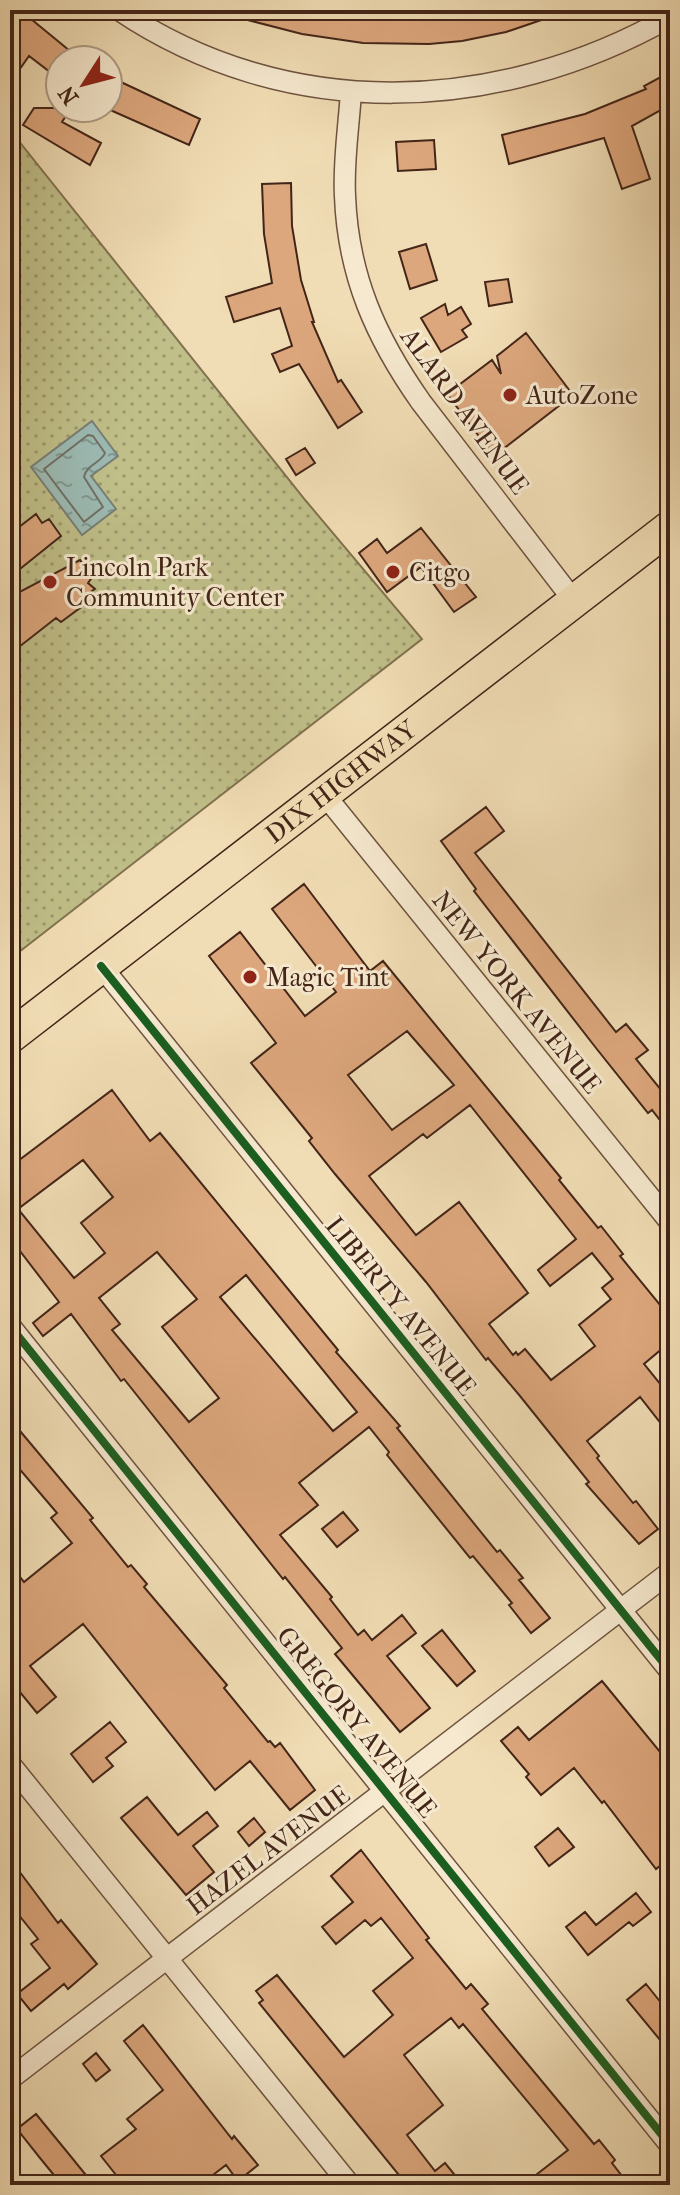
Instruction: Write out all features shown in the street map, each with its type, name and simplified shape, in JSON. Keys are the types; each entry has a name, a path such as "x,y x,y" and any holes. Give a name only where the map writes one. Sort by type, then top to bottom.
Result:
{"main road":[{"name":"DIX HIGHWAY","path":"10,1037 670,527"}],"street":[{"path":"119,10 170,39 235,66 269,76 351,91 409,93 468,89 526,77 582,60 670,17"},
{"name":"ALARD AVENUE","path":"351,91 345,167 348,234 360,287 378,335 421,402 574,601"},
{"name":"NEW YORK AVENUE","path":"324,794 670,1222"},
{"name":"LIBERTY AVENUE","path":"101,966 670,1671"},
{"name":"GREGORY AVENUE","path":"10,1326 670,2145"},
{"name":"HAZEL AVENUE","path":"10,2079 670,1572"},
{"path":"10,1764 350,2185"}],"shaded area":[{"path":"10,130 306,501 422,639 10,959"}],"water":[{"path":"92,421 118,456 91,476 116,509 82,535 31,467"}],"building":[{"path":"10,10 20,10 61,44 44,44 44,67 29,56 10,83"},
{"path":"233,10 328,10 406,16 406,19 476,10 562,10 562,13 506,32 429,44 363,43 302,34 232,16"},
{"path":"670,72 670,105 632,126 650,179 622,189 604,138 509,164 502,135 585,114 646,89 644,86"},
{"path":"124,83 200,119 189,145 124,116"},
{"path":"34,108 44,108 44,124 66,124 101,143 90,165 23,125"},
{"path":"434,140 436,169 398,171 396,142"},
{"path":"291,183 292,226 312,322 338,382 341,380 362,412 338,428 299,364 280,372 272,354 292,346 280,308 234,322 226,297 272,283 264,234 262,184"},
{"path":"426,244 437,280 410,289 399,252"},
{"path":"508,279 512,302 489,306 485,282"},
{"path":"445,304 448,315 461,307 471,324 462,330 467,337 441,352 421,318"},
{"name":"AutoZone","path":"526,333 573,395 494,456 447,394 492,360 501,374 497,356"},
{"path":"305,448 315,463 296,475 286,459"},
{"path":"36,514 42,523 49,519 61,536 10,577 10,534"},
{"name":"Citgo","path":"421,528 476,597 454,612 421,567 387,592 359,553 377,539 387,553"},
{"path":"80,560 93,576 88,583 95,589 86,595 88,602 61,622 56,618 10,654 10,597"},
{"path":"486,807 504,831 475,853 616,1032 626,1024 648,1050 636,1059 670,1101 670,1133 652,1110 648,1113 596,1048 474,891 476,889 441,841"},
{"path":"304,884 370,971 383,961 561,1178 559,1180 598,1228 601,1226 623,1254 620,1256 670,1317 670,1342 644,1364 670,1396 670,1435 640,1397 587,1441 633,1503 636,1501 658,1529 639,1544 586,1484 589,1482 520,1396 488,1358 486,1360 426,1282 335,1174 309,1141 312,1138 251,1063 276,1043 209,956 240,932 305,1016 336,992 272,909","holes":["407,1031 454,1085 392,1130 348,1075","470,1105 576,1239 538,1270 550,1286 592,1253 613,1279 602,1288 611,1299 579,1325 595,1346 551,1380 525,1349 513,1355 489,1324 528,1293 459,1202 416,1235 369,1176 423,1134 427,1138"]},
{"path":"112,1090 150,1141 160,1133 338,1350 336,1352 400,1426 397,1428 497,1552 500,1550 523,1578 519,1580 550,1618 531,1633 509,1605 512,1603 473,1556 470,1558 387,1455 389,1452 369,1427 299,1483 318,1505 280,1535 332,1597 330,1599 358,1635 364,1630 372,1640 402,1615 416,1633 387,1656 430,1708 400,1732 335,1654 342,1648 124,1379 121,1381 71,1314 43,1336 33,1323 59,1302 10,1238 10,1167","holes":["83,1160 113,1197 81,1223 105,1253 74,1278 18,1209","157,1252 197,1299 162,1327 219,1398 189,1422 112,1330 120,1324 99,1298","246,1275 357,1412 333,1431 220,1297"]},
{"path":"10,1419 93,1518 90,1520 128,1567 131,1565 147,1584 144,1587 227,1685 224,1688 268,1742 275,1747 280,1743 315,1790 290,1810 250,1761 215,1790 83,1624 30,1666 56,1697 37,1713 10,1680 10,1564 24,1582 72,1543 51,1518 57,1513 10,1458"},
{"path":"343,1512 358,1530 337,1547 322,1529"},
{"path":"442,1630 475,1671 457,1686 422,1646"},
{"path":"602,1681 670,1764 670,1858 656,1869 604,1801 602,1803 574,1768 541,1795 526,1777 529,1774 501,1741 518,1727 529,1740"},
{"path":"110,1722 126,1742 106,1758 113,1766 93,1782 71,1754"},
{"path":"147,1797 178,1835 207,1812 218,1826 193,1846 214,1872 186,1895 121,1818"},
{"path":"254,1818 265,1832 249,1846 238,1832"},
{"path":"558,1828 574,1847 549,1866 535,1847"},
{"path":"361,1850 429,1938 426,1940 466,1989 471,1984 488,2004 482,2009 594,2144 599,2140 629,2185 523,2185 568,2150 463,2024 459,2028 451,2018 404,2055 443,2105 407,2135 435,2171 445,2163 463,2185 407,2185 259,2003 263,2000 256,1991 277,1975 344,2057 393,2015 373,1991 413,1958 381,1918 371,1926 365,1920 336,1944 322,1927 353,1902 331,1876"},
{"path":"10,1859 58,1923 61,1920 97,1964 68,1989 64,1984 31,2011 17,1994 50,1968 31,1944 38,1939 10,1904"},
{"path":"636,1893 651,1912 633,1926 629,1922 588,1955 566,1927 585,1912 596,1925"},
{"path":"646,1984 670,2014 670,2052 627,2000"},
{"path":"143,2025 232,2139 234,2136 258,2165 238,2181 226,2165 200,2185 124,2185 101,2156 136,2129 127,2119 163,2090 124,2041"},
{"path":"96,2053 110,2070 96,2081 83,2064"},
{"path":"36,2114 94,2185 62,2185 17,2129"}],"cycle path":[{"path":"101,966 670,1671"},
{"path":"10,1326 670,2145"}],"place":[{"name":"AutoZone","path":"510,395"},
{"name":"Citgo","path":"393,572"},
{"name":"Lincoln Park Community Center","path":"50,582"},
{"name":"Magic Tint","path":"250,977"}]}
